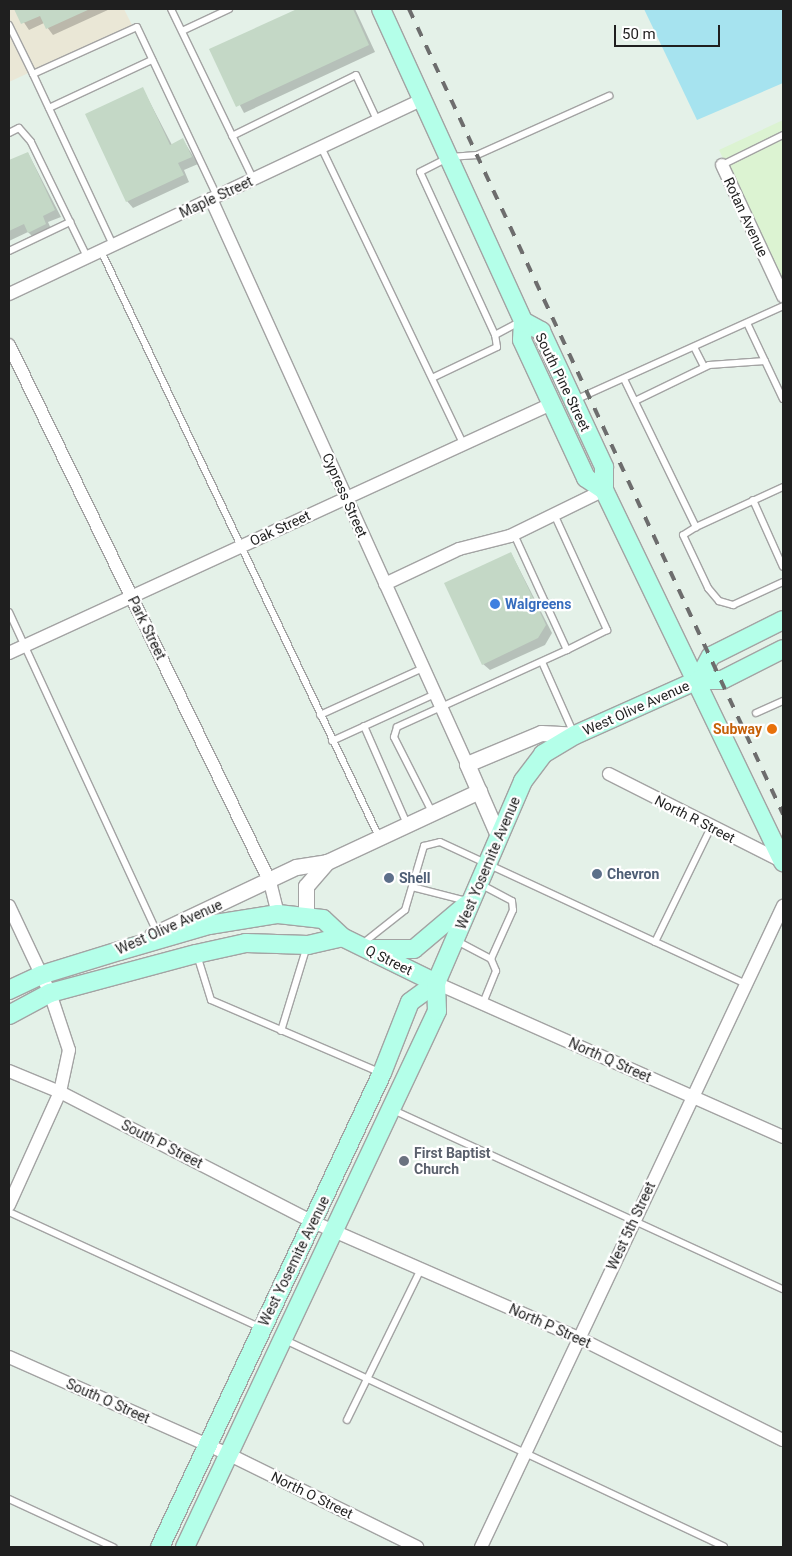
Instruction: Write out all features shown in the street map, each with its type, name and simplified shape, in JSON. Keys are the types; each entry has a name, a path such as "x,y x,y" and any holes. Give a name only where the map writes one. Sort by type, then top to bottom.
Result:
{"main road":[{"name":"South Pine Street","path":"381,9 450,157 523,324 541,331 604,468 604,486 783,862"},
{"path":"523,324 522,340 586,478 604,486"},
{"path":"783,620 711,656 698,680 722,680 783,649"},
{"name":"West Olive Avenue","path":"575,736 698,680"},
{"name":"West Yosemite Avenue","path":"185,1547 437,1011 436,982 455,940 497,833 543,754 575,736"},
{"path":"361,947 414,949 470,901"},
{"path":"196,954 200,946 270,925 278,914"},
{"name":"Q Street","path":"119,951 209,926 278,914 306,916 323,919 342,937 436,982"},
{"path":"308,945 342,937"},
{"name":"West Olive Avenue","path":"9,1015 50,993 196,954 246,943 308,945"},
{"name":"West Olive Avenue","path":"9,990 41,975 119,951"},
{"name":"West Yosemite Avenue","path":"160,1547 382,1073 410,1002 436,982"}],"street":[{"name":"Maple Street","path":"9,294 423,99"},
{"name":"Rotan Avenue","path":"722,165 783,296"},
{"name":"Cypress Street","path":"214,198 385,584 443,708 497,833"},
{"name":"Park Street","path":"9,345 270,882 278,914"},
{"name":"Oak Street","path":"9,654 463,443 552,404"},
{"path":"385,584 459,549 514,534 604,486"},
{"path":"467,764 542,733 575,736"},
{"name":"North R Street","path":"608,774 710,829 783,862"},
{"name":"West Olive Avenue","path":"119,951 270,882 296,868 327,862 380,839 479,791"},
{"name":"West Olive Avenue","path":"306,916 306,886 327,862"},
{"path":"9,906 50,993 69,1050 60,1092 9,1206"},
{"name":"West 5th Street","path":"481,1547 744,983 783,906"},
{"name":"North Q Street","path":"436,982 783,1137"},
{"name":"South P Street","path":"9,1071 60,1092 313,1222"},
{"name":"North P Street","path":"313,1222 579,1338 783,1440"},
{"name":"South O Street","path":"9,1357 206,1446"},
{"name":"North O Street","path":"206,1446 228,1454 417,1547"}],"lane":[{"path":"171,9 253,179"},
{"path":"182,31 229,9"},
{"path":"9,25 49,108 107,248 240,546 380,839"},
{"path":"33,74 137,27 214,198"},
{"path":"49,108 152,60"},
{"path":"232,136 356,75 377,120"},
{"path":"432,378 497,347 495,336 420,172 424,168 450,157 477,155 609,96"},
{"path":"9,133 19,128 31,142 87,257"},
{"path":"722,165 783,135"},
{"path":"321,147 463,443"},
{"path":"9,251 70,222"},
{"path":"573,401 783,306"},
{"path":"747,323 783,398"},
{"path":"495,336 523,324"},
{"path":"694,347 704,367"},
{"path":"635,401 704,367 765,361"},
{"path":"624,379 696,527"},
{"path":"783,487 696,527 683,535 708,588 719,601 733,604 783,582"},
{"path":"753,500 783,567"},
{"path":"433,813 393,733 397,727 443,708 607,630 554,514"},
{"path":"514,534 567,650"},
{"path":"9,612 157,933"},
{"path":"542,662 575,736"},
{"path":"320,715 423,668"},
{"path":"332,741 435,694"},
{"path":"756,713 783,701"},
{"path":"364,726 407,826"},
{"path":"655,942 710,829"},
{"path":"361,947 405,910 424,846 440,842 744,983"},
{"path":"477,882 512,901 513,910 491,959"},
{"path":"412,887 470,901"},
{"path":"455,940 491,959 496,971 483,1004"},
{"path":"281,1031 308,945"},
{"path":"196,954 211,1000 382,1073"},
{"path":"391,1108 783,1288"},
{"path":"9,1212 262,1328"},
{"path":"346,1420 421,1269"},
{"path":"282,1338 724,1547"},
{"path":"9,1499 113,1547"}],"shaded area":[{"path":"9,9 124,9 132,25 9,82"},
{"path":"644,9 783,9 783,83 697,120"},
{"path":"783,120 783,280 719,150"}],"building":[{"path":"14,9 90,9 46,29 40,16 21,24"},
{"path":"297,9 353,9 369,45 236,107 209,49"},
{"path":"143,87 170,145 183,138 192,157 178,163 184,175 126,202 85,114"},
{"path":"28,152 55,210 43,216 46,224 28,233 24,224 9,231 9,160"},
{"name":"Walgreens","path":"511,552 546,625 538,638 482,665 444,583"}],"railway":[{"path":"409,9 783,814"}],"place":[{"name":"Walgreens","path":"495,604"},
{"name":"Subway","path":"772,729"},
{"name":"Chevron","path":"597,874"},
{"name":"Shell","path":"389,878"},
{"name":"First Baptist Church","path":"404,1161"}]}
